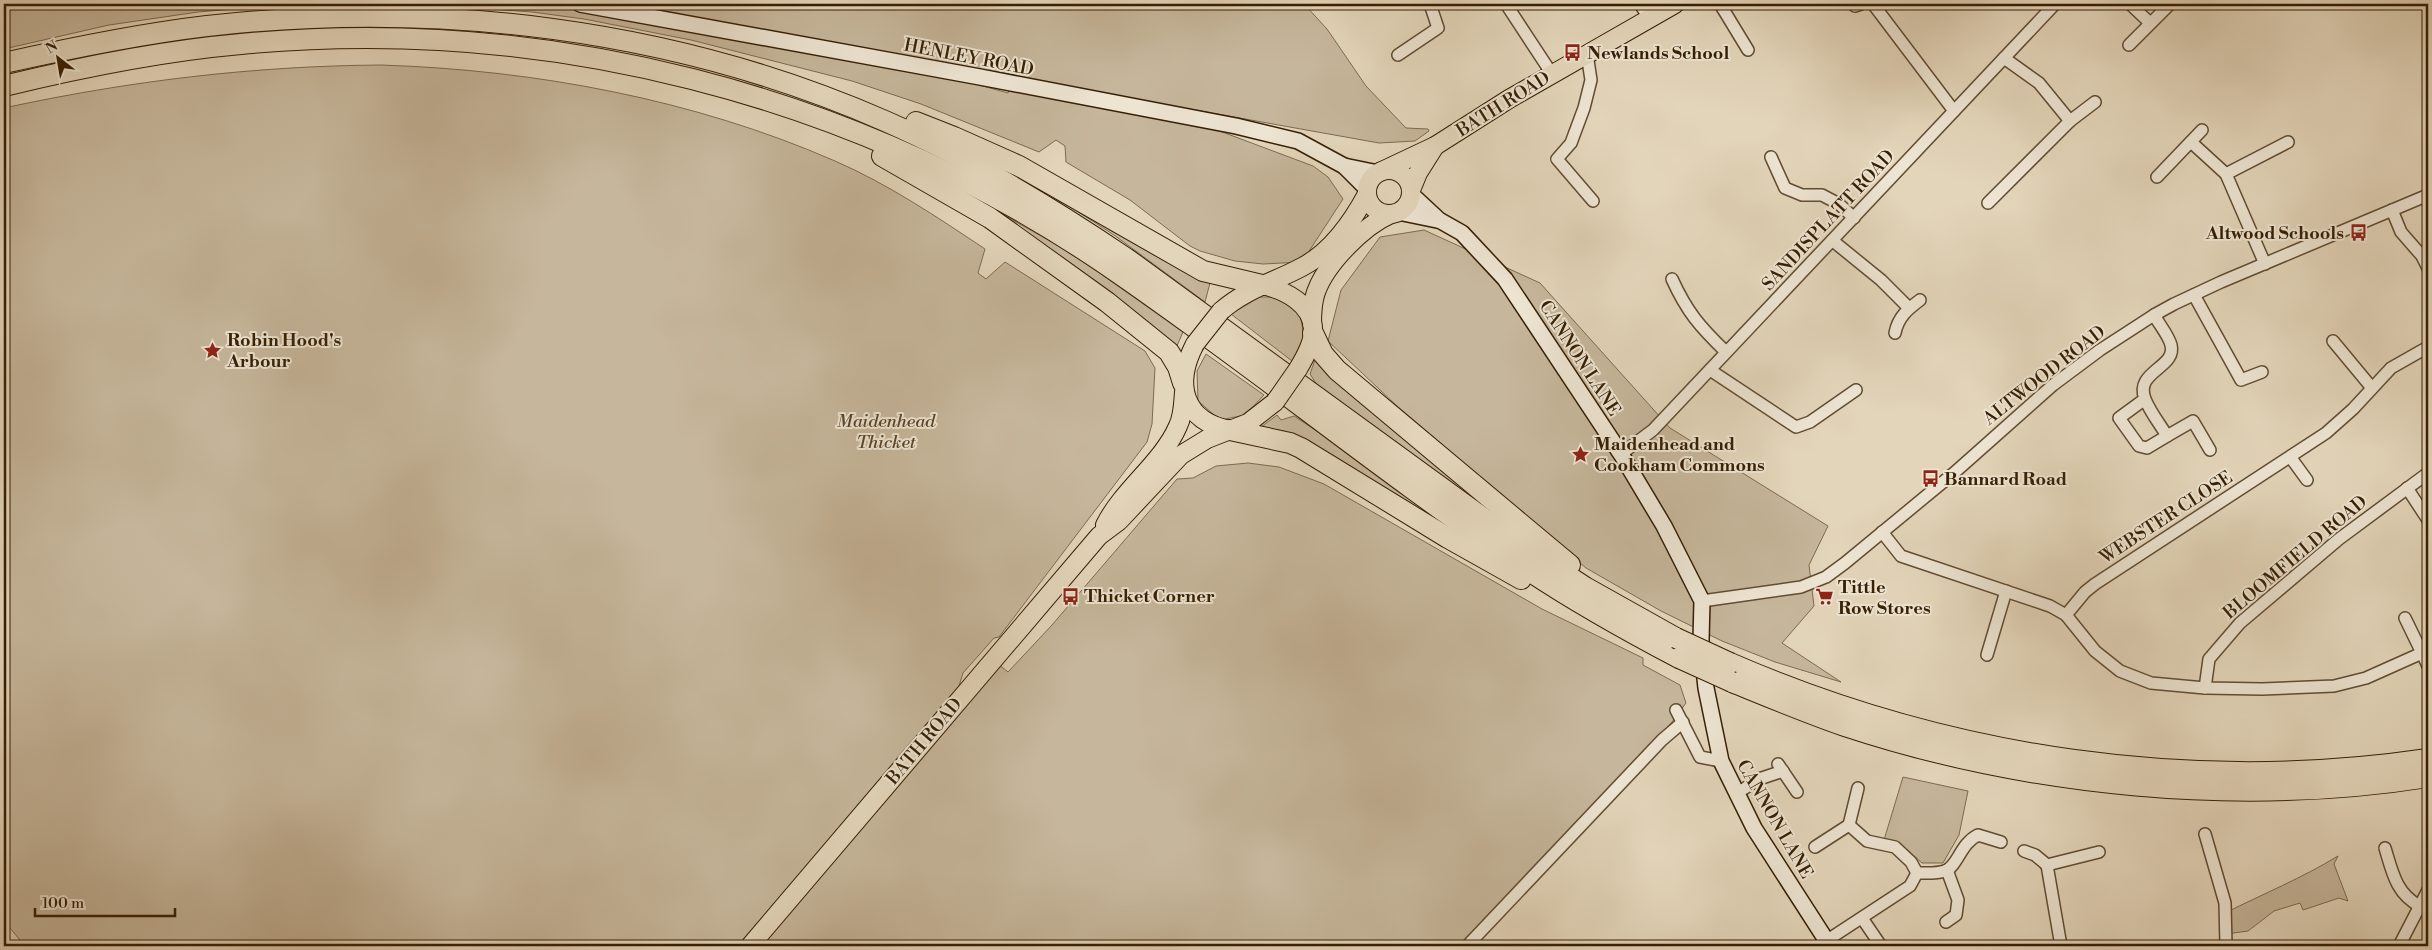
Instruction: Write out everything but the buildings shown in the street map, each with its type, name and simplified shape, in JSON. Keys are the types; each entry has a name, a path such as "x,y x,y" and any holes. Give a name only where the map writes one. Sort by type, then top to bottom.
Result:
{"highway":[{"path":"4,63 107,41 208,26 320,17 433,17 548,28 643,44 710,60 816,93 879,109 954,136 1019,166 1075,196 1203,271 1262,285"},
{"path":"4,86 104,63 195,49 291,40 374,38 474,41 560,52 661,70 776,103 836,124 925,162 1000,200 1070,242 1207,337 1482,539 1608,610"},
{"path":"816,93 886,121 953,153 1025,192 1074,222 1504,534 1557,570 1608,610 1679,658 1803,693 1893,723 1989,747 2077,761 2170,770 2281,773 2369,767 2428,760"},
{"path":"776,103 930,182 1019,238 1157,341 1175,361 1184,388"},
{"path":"1312,328 1323,354 1338,370 1608,610"},
{"path":"1230,430 1290,443 1301,448 1504,570 1676,638 1731,672 1846,726 1912,745 1994,764 2071,777 2151,786 2276,789 2330,787 2428,777"}],"main road":[{"name":"BATH ROAD","path":"1380,172 1435,146 1509,98 1587,54 1644,11 1675,4"},
{"name":"BATH ROAD","path":"1411,192 1418,173 1435,146"},
{"path":"1391,170 1403,175 1408,182 1411,192 1407,204 1367,227 1324,276 1315,295 1312,328 1298,369 1275,402 1248,423 1230,430 1202,420 1191,407 1184,388 1187,360 1206,326 1221,310 1241,294 1262,285 1302,267 1320,254 1351,222 1367,192 1372,178 1380,172 1391,170"},
{"path":"1367,192 1370,203 1376,210 1394,213"},
{"path":"1262,285 1278,289 1296,299 1305,310 1312,328"},
{"name":"BATH ROAD","path":"1099,536 1111,513 1175,434 1182,414 1184,388"},
{"name":"BATH ROAD","path":"750,946 1099,536 1119,521 1181,454 1201,442 1230,430"}],"street":[{"name":"HENLEY ROAD","path":"580,4 1236,126 1298,141 1344,166 1380,172"},
{"path":"1398,55 1438,28 1430,4"},
{"path":"1506,4 1552,74"},
{"path":"1720,4 1748,50"},
{"path":"1873,4 1954,111"},
{"name":"SANDISPLATT ROAD","path":"1621,454 1654,430 2055,4"},
{"path":"2130,4 2150,22"},
{"path":"2129,46 2150,22 2170,4"},
{"path":"1587,54 1592,80 1571,143 1557,159 1593,200"},
{"path":"2004,58 2039,84 2070,121"},
{"path":"1988,203 2070,121 2095,102"},
{"path":"2157,177 2202,130"},
{"path":"2191,142 2226,174 2266,264"},
{"path":"2226,174 2288,142"},
{"path":"1771,157 1785,188 1802,195 1822,195 1839,204 1854,218"},
{"name":"HENLEY ROAD","path":"1344,166 1367,192"},
{"name":"CANNON LANE","path":"1411,192 1438,220 1462,233 1505,279 1621,454 1664,526 1702,601 1701,640 1706,688 1721,761 1754,828 1828,943"},
{"name":"ALTWOOD ROAD","path":"1702,601 1802,587 1826,577 1954,473 2053,385 2100,350 2154,315 2194,295 2428,194"},
{"path":"2392,210 2401,232 2422,256 2428,268"},
{"name":"CANNON LANE","path":"1394,213 1438,220"},
{"path":"1833,241 1881,280 1909,308"},
{"path":"1672,279 1683,304 1699,326 1726,352"},
{"path":"2194,295 2244,384 2262,372"},
{"path":"1895,332 1897,321 1909,308 1920,300"},
{"path":"2154,315 2171,345 2172,353 2170,359 2149,376 2144,385 2145,399 2167,436"},
{"path":"2333,342 2372,388"},
{"name":"WEBSTER CLOSE","path":"2066,614 2085,592 2095,584 2291,458 2326,433 2353,409 2391,368 2428,347"},
{"path":"1710,370 1784,421 1796,427 1810,422 1856,390"},
{"path":"2145,399 2119,418 2140,446 2147,448 2193,421 2210,450"},
{"path":"2291,458 2307,480"},
{"name":"BLOOMFIELD ROAD","path":"2205,688 2209,659 2240,623 2339,540 2428,473"},
{"path":"2408,488 2428,520"},
{"path":"1882,532 1902,556 2066,614 2095,651 2120,671 2151,683 2205,688 2262,689 2334,686 2366,678 2422,654"},
{"path":"1987,656 2006,592"},
{"path":"2405,618 2428,666"},
{"path":"1676,710 1700,757 1721,761"},
{"path":"1467,946 1662,740 1683,722"},
{"path":"1736,794 1780,767 1797,792"},
{"path":"1815,847 1849,825 1858,788"},
{"path":"1849,825 1867,841 1895,847 1911,862 1917,873"},
{"path":"2205,834 2225,903 2226,946"},
{"path":"1917,873 1947,870 1954,863 1968,841 1978,836 2000,842"},
{"path":"2385,848 2397,885 2408,900 2420,906"},
{"path":"2024,851 2035,855 2048,865 2061,946"},
{"path":"2048,865 2099,852"},
{"path":"1946,922 1956,915 1958,900 1947,870"},
{"path":"1828,943 1910,886 1917,873"},
{"path":"2399,946 2428,890"},
{"path":"1862,918 1881,946"}],"green space":[{"path":"4,4 295,4 198,12 109,25 4,49"},
{"path":"419,4 542,4 954,78 1008,93 1010,88 1217,130 1313,166 1328,177 1343,199 1302,262 1263,264 1235,261 1200,251 1190,246 1130,200 1066,162 1065,146 1056,140 1039,152 921,104 852,81 691,40 584,19 532,12"},
{"path":"626,4 1304,4 1327,29 1366,86 1406,128 1428,129 1429,131 1415,141 1379,143 927,62"},
{"name":"Maidenhead Thicket","path":"381,65 497,73 555,81 670,105 781,139 855,170 912,202 985,249 978,273 986,279 1005,262 1145,351 1155,368 1152,424 1147,442 999,637 994,638 963,673 959,686 738,946 25,946 4,921 4,108 98,90 191,77 286,68"},
{"path":"992,162 1211,279 1205,302 1114,235 1072,208"},
{"path":"944,181 1071,253 1183,332 1176,348"},
{"path":"1424,230 1540,283 1670,428 1828,526 1809,565 1814,606 1782,643 1841,682 1775,662 1722,641 1661,611 1586,568 1396,405 1328,341 1341,290 1380,237"},
{"path":"1260,297 1279,297 1300,313 1304,337 1301,354 1292,361 1231,314"},
{"path":"1206,354 1264,395 1245,415 1220,420 1198,401 1197,371"},
{"path":"1316,357 1483,502 1481,504 1317,385 1310,374"},
{"path":"1277,415 1281,420 1294,416 1455,531 1324,451 1284,431 1261,427"},
{"path":"1248,463 1279,467 1324,484 1542,609 1643,658 1643,665 1680,685 1686,703 1672,722 1462,946 761,946 998,664 1008,672 1052,625 1177,479 1193,478 1216,466"},
{"path":"1903,777 1968,791 1959,835 1943,863 1922,863 1904,847 1884,840"},
{"path":"2338,856 2334,864 2348,901 2339,898 2303,910 2300,903 2274,911 2248,931 2226,934 2225,913 2296,879"}],"place":[{"name":"Newlands School","path":"1573,53"},
{"name":"Altwood Schools","path":"2358,233"},
{"name":"Robin Hood's Arbour","path":"213,350"},
{"name":"Maidenhead and Cookham Commons","path":"1580,454"},
{"name":"Bannard Road","path":"1930,479"},
{"name":"Thicket Corner","path":"1070,596"},
{"name":"Tittle Row Stores","path":"1824,597"}]}
